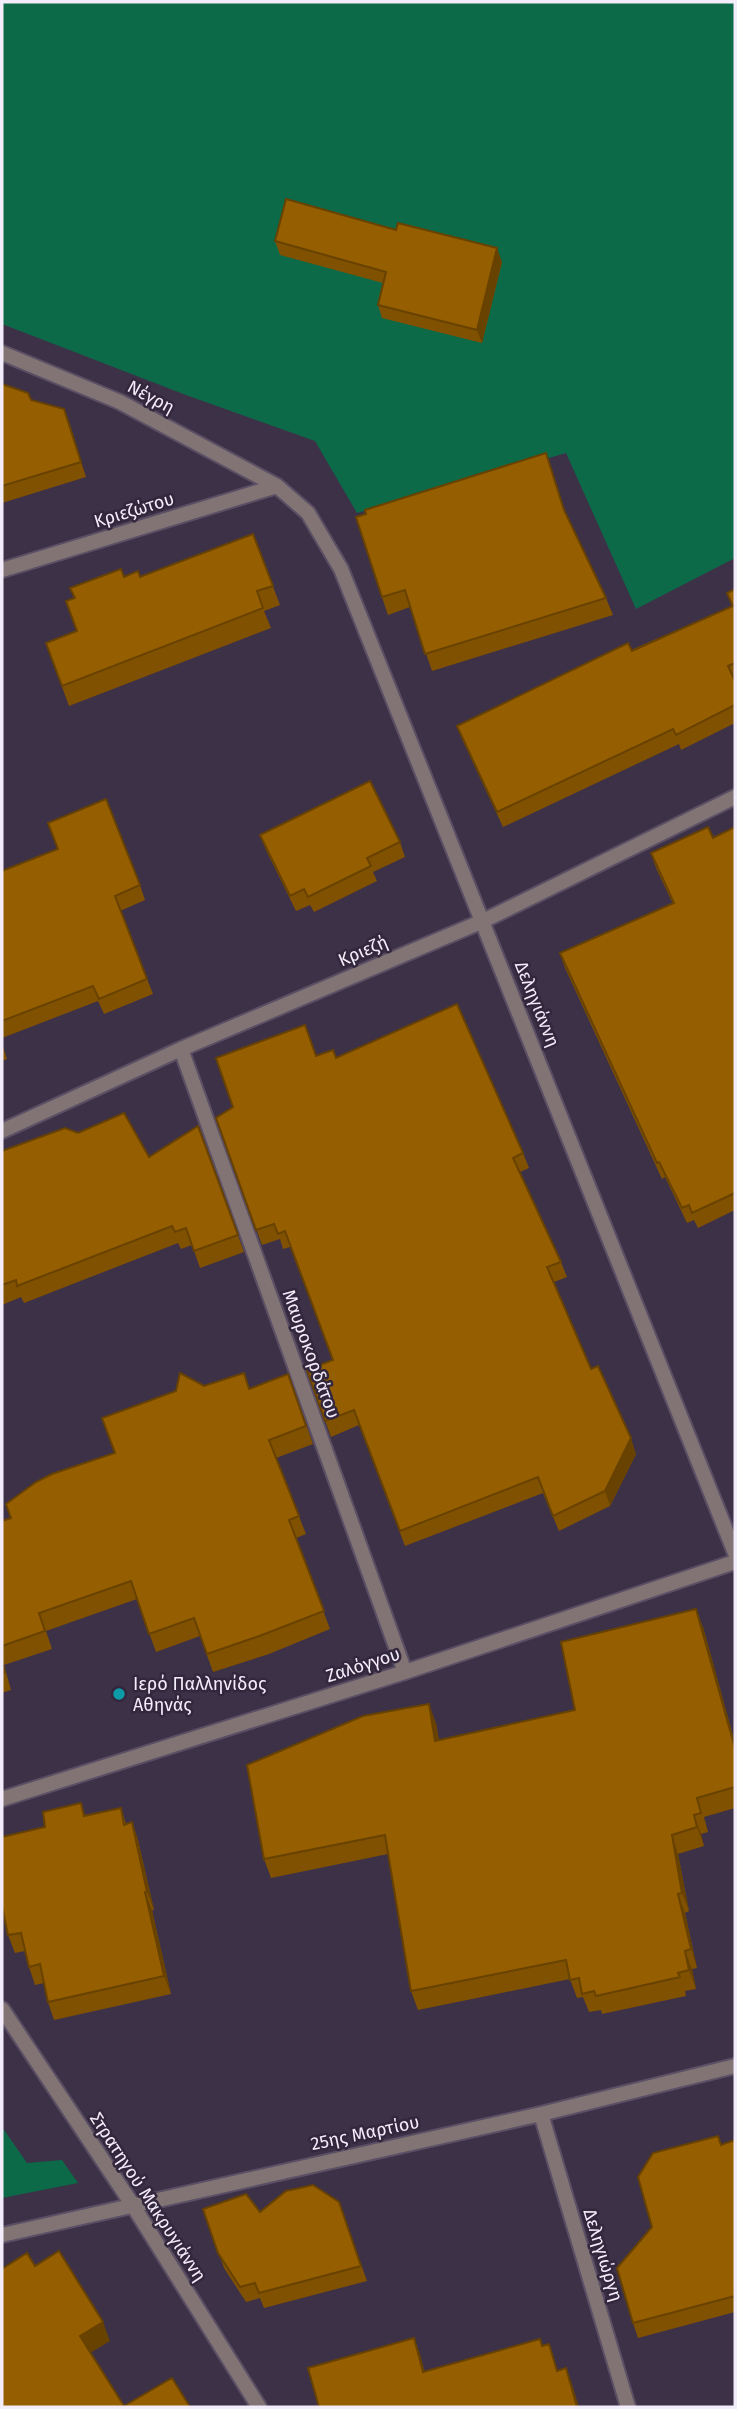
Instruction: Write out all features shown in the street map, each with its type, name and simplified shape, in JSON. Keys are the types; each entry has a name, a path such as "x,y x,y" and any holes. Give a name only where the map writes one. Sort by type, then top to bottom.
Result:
{"street":[{"name":"Νέγρη","path":"2,353 120,402 277,486"},
{"name":"Κριεζώτου","path":"2,570 277,486"},
{"name":"Δεληγιάννη","path":"277,486 308,513 341,569 735,1553"},
{"name":"Κριεζή","path":"2,1130 181,1049 483,921 735,797"},
{"name":"Μαυροκορδάτου","path":"181,1049 405,1672"},
{"name":"Ζαλόγγου","path":"2,1799 405,1672 735,1562"},
{"name":"Στρατηγού Μακρυγιάννη","path":"2,2009 132,2204 259,2407"},
{"name":"25ης Μαρτίου","path":"2,2235 541,2114 735,2066"},
{"name":"Δεληγιώργη","path":"541,2114 628,2407"}],"green space":[{"path":"2,2 735,2 735,558 636,609 566,453 357,513 315,441 2,324"},
{"path":"2,2127 27,2163 62,2160 78,2183 2,2198"}],"building":[{"path":"286,199 396,230 398,223 497,248 477,330 378,305 386,272 275,241"},
{"path":"2,384 28,393 31,400 64,409 81,462 2,486"},
{"path":"546,453 564,510 606,598 425,654 405,590 382,597 356,517 366,514 365,510"},
{"path":"253,534 273,586 257,591 263,608 62,686 46,643 77,631 66,601 75,598 70,588 121,569 124,577 138,571 140,577"},
{"path":"735,589 735,663 728,666 735,681 735,705 676,735 673,729 497,812 457,726 628,643 632,651 733,606 727,593"},
{"path":"370,781 400,842 367,858 371,866 308,897 304,889 290,896 260,835"},
{"path":"106,799 140,885 115,896 147,979 99,999 93,986 2,1021 2,871 58,849 48,823"},
{"path":"708,827 713,838 735,827 735,1193 692,1213 689,1205 682,1208 659,1162 657,1163 560,953 674,903 651,853"},
{"path":"457,1004 523,1153 513,1158 561,1262 547,1267 591,1369 598,1366 631,1438 605,1491 553,1516 538,1477 400,1531 354,1410 325,1421 307,1370 333,1360 285,1231 278,1234 274,1224 256,1230 216,1118 233,1107 216,1058 305,1025 316,1056 333,1050 336,1058"},
{"path":"124,1113 149,1157 198,1126 238,1235 194,1251 186,1228 175,1232 172,1226 17,1286 16,1280 2,1285 2,1151 65,1128 78,1133"},
{"path":"180,1373 204,1386 244,1373 249,1389 288,1374 306,1426 269,1440 299,1516 289,1520 324,1611 207,1654 194,1618 149,1634 131,1581 39,1613 45,1631 2,1646 2,1521 11,1518 6,1504 52,1474 115,1453 102,1418 176,1391"},
{"path":"696,1609 735,1748 735,1787 697,1798 701,1813 694,1815 697,1827 672,1835 682,1893 678,1894 691,1949 685,1951 689,1970 678,1973 680,1977 596,1996 594,1991 582,1994 579,1978 570,1980 566,1960 411,1991 385,1835 264,1859 247,1765 363,1716 429,1704 435,1741 575,1710 561,1642"},
{"path":"81,1803 84,1816 121,1808 124,1825 132,1822 164,1976 48,2002 40,1964 29,1967 21,1933 8,1935 2,1906 2,1837 45,1827 43,1812"},
{"path":"718,2136 721,2145 735,2140 735,2296 633,2323 617,2268 652,2227 638,2177 653,2153"},
{"path":"313,2185 339,2202 361,2266 259,2293 255,2283 240,2287 218,2253 203,2209 246,2194 260,2212 286,2191"},
{"path":"59,2251 103,2322 80,2336 124,2406 172,2378 190,2407 2,2407 2,2269 27,2253 35,2266"},
{"path":"414,2338 423,2372 540,2339 542,2346 549,2344 557,2371 566,2368 577,2407 319,2407 308,2368"}],"place":[{"name":"Ιερό Παλληνίδος Αθηνάς","path":"119,1694"}]}
